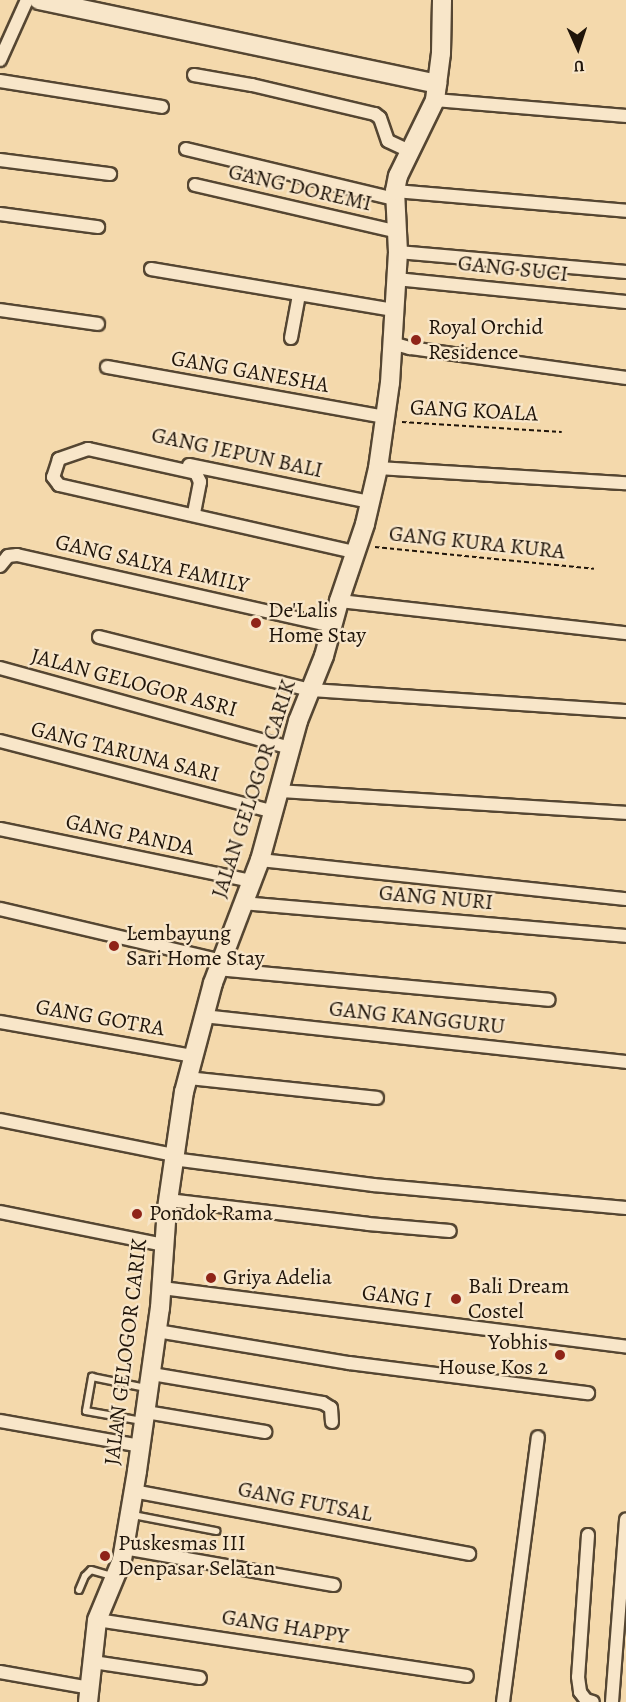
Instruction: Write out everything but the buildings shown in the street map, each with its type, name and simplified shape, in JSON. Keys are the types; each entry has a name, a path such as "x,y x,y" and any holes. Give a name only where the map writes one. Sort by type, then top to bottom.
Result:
{"street":[{"path":"0,60 27,0"},
{"path":"39,0 436,92 626,116"},
{"name":"JALAN GELOGOR CARIK","path":"89,1695 97,1620 116,1577 130,1515 157,1331 168,1200 179,1114 192,1056 219,965 260,860 291,748 333,626 378,468 392,343 398,252 395,231 395,195 398,176 436,92 442,0"},
{"path":"194,75 252,85 375,114 380,118 388,141 409,151"},
{"path":"0,81 162,107"},
{"path":"186,149 395,195 526,200 626,211"},
{"path":"0,160 110,174"},
{"name":"GANG DOREMI","path":"195,185 395,231"},
{"path":"0,214 98,227"},
{"path":"398,252 626,272"},
{"path":"151,269 394,310"},
{"name":"GANG SUCI","path":"396,279 626,302"},
{"path":"291,338 299,295"},
{"path":"0,310 98,324"},
{"path":"392,343 410,348 626,378"},
{"name":"GANG GANESHA","path":"107,367 384,419"},
{"name":"GANG JEPUN BALI","path":"96,444 370,502"},
{"path":"194,513 200,482 196,473 88,449 59,459 54,477 59,485 356,549"},
{"path":"378,468 626,483"},
{"name":"GANG SALYA FAMILY","path":"0,566 9,556 17,555 333,626"},
{"path":"339,601 626,633"},
{"path":"99,637 310,690 626,711"},
{"name":"JALAN GELOGOR ASRI","path":"0,668 291,748"},
{"name":"GANG TARUNA SARI","path":"0,741 274,812"},
{"path":"279,790 626,813"},
{"name":"GANG PANDA","path":"0,829 251,881"},
{"path":"260,860 626,899"},
{"name":"GANG NURI","path":"242,903 626,936"},
{"path":"0,909 219,965 549,1000"},
{"name":"GANG KANGGURU","path":"203,1016 626,1062"},
{"name":"GANG GOTRA","path":"0,1022 192,1056"},
{"path":"188,1078 377,1098"},
{"path":"0,1120 174,1157 373,1185 626,1208"},
{"path":"168,1200 368,1224 450,1231"},
{"path":"0,1212 164,1245"},
{"name":"GANG I","path":"162,1288 626,1347"},
{"path":"157,1331 349,1363 588,1393"},
{"path":"150,1382 323,1403 331,1408 332,1422"},
{"path":"145,1417 265,1432"},
{"path":"0,1421 140,1446"},
{"path":"503,1702 538,1437"},
{"name":"GANG FUTSAL","path":"133,1491 469,1554"},
{"path":"612,1702 626,1520"},
{"path":"588,1535 578,1677 580,1692 586,1700 593,1702"},
{"path":"124,1548 334,1585"},
{"name":"GANG HAPPY","path":"97,1620 467,1676"},
{"path":"93,1662 200,1678"},
{"path":"0,1672 89,1695"}],"lane":[{"path":"145,1417 86,1411 92,1377 150,1382"},
{"path":"130,1515 216,1531"},
{"path":"79,1590 85,1576 91,1570 116,1577"}],"path":[{"name":"GANG KOALA","path":"384,419 562,432"},
{"name":"GANG KURA KURA","path":"356,549 594,569"}],"place":[{"name":"Royal Orchid Residence","path":"416,340"},
{"name":"De'Lalis Home Stay","path":"256,623"},
{"name":"Lembayung Sari Home Stay","path":"114,946"},
{"name":"Pondok Rama","path":"137,1214"},
{"name":"Griya Adelia","path":"211,1278"},
{"name":"Bali Dream Costel","path":"456,1299"},
{"name":"Yobhis House Kos 2","path":"560,1355"},
{"name":"Puskesmas III Denpasar Selatan","path":"105,1556"}]}
